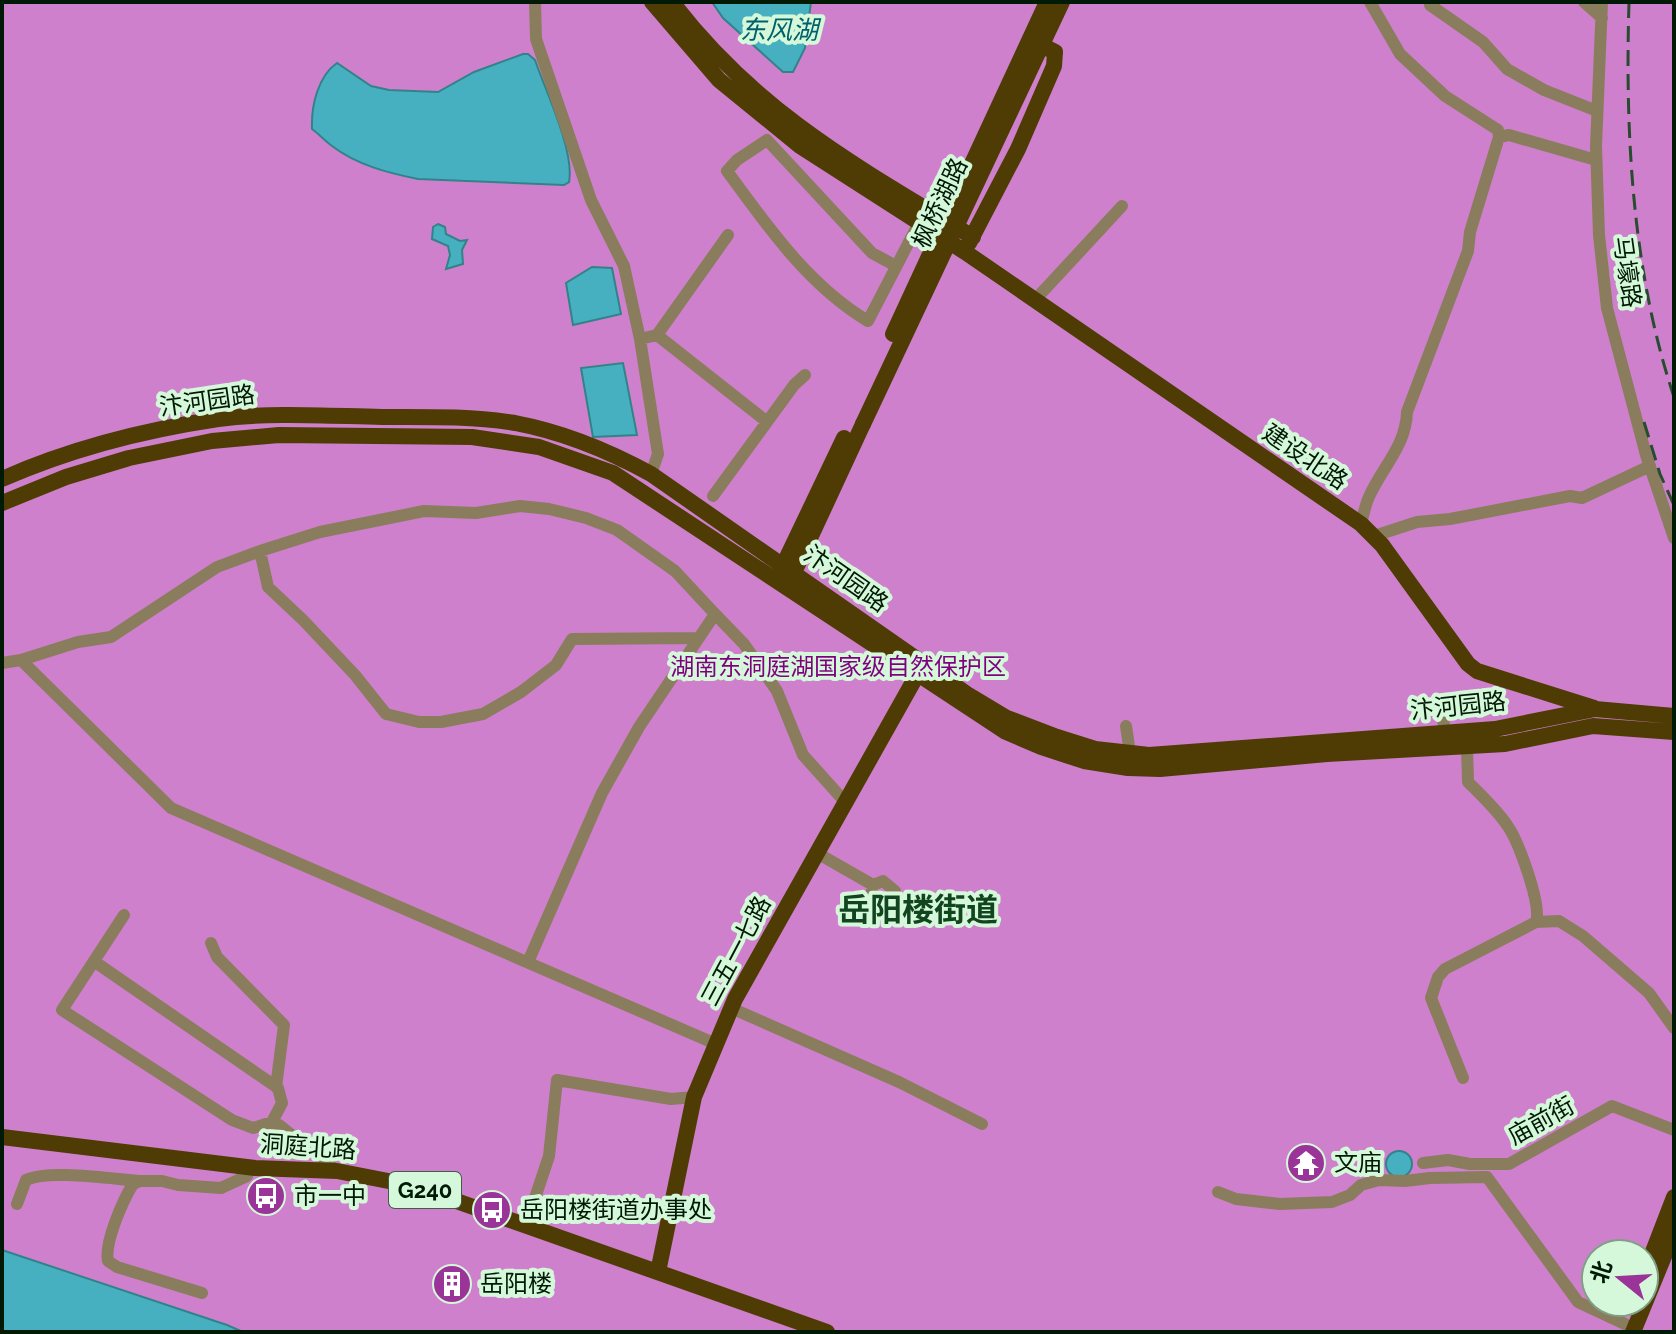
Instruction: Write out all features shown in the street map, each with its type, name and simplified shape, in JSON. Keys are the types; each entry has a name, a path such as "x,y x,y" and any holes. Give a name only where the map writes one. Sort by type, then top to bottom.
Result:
{"main road":[{"path":"652,2 699,58 753,110 800,146 923,216"},
{"path":"672,2 722,62 773,107 923,216"},
{"name":"枫桥湖路","path":"858,421 1047,2"},
{"name":"枫桥湖路","path":"858,421 1062,2"},
{"path":"969,244 1018,149 1054,66 1055,52 1041,45"},
{"name":"建设北路","path":"923,216 969,244 1034,301 1361,524 1374,536 1468,664 1477,671 1595,709"},
{"name":"汴河园路","path":"2,479 70,452 131,436 220,419 291,415 469,418 517,424 610,452 651,474 789,568 917,675 1006,732 1084,761 1160,769 1327,754 1505,744 1593,726 1674,732"},
{"path":"781,584 858,421"},
{"name":"汴河园路","path":"2,503 66,477 129,458 212,441 279,435 472,437 539,447 613,473 781,584 1007,718 1095,749 1149,755 1445,733 1495,729 1595,709 1674,716"},
{"name":"三五一七路","path":"658,1272 694,1097 731,1008 917,675"},
{"name":"洞庭北路","path":"2,1139 255,1168 337,1171 414,1186 827,1332"},
{"name":"洞庭北路","path":"2,1139 142,1157 247,1176 348,1176 395,1185 809,1332"},
{"path":"1658,1238 1674,1197"},
{"path":"1627,1329 1674,1232"}],"street":[{"path":"535,2 536,39 591,200 624,266 640,339 658,454 651,474"},
{"path":"1361,524 1368,500 1407,429 1407,412 1468,251 1470,232 1499,137 1498,130 1445,96 1400,54 1370,2"},
{"path":"1584,2 1602,18"},
{"name":"马壕路","path":"1602,2 1596,160 1599,235 1607,308 1650,466 1674,538"},
{"path":"1430,5 1483,42 1507,69 1544,90 1597,111"},
{"path":"1499,137 1509,135 1596,160"},
{"path":"896,266 872,253 767,140 737,160 727,171 802,268 868,321 923,216"},
{"path":"1034,301 1122,206"},
{"path":"640,339 657,335 728,235"},
{"path":"657,335 766,421"},
{"path":"713,496 766,421 805,375"},
{"path":"1374,536 1417,522 1450,519 1570,496 1582,498 1650,466"},
{"path":"2,663 78,642 111,637 217,567 320,532 424,511 476,513 520,506 549,509 617,530 675,571 744,644 777,691 803,755 846,803"},
{"path":"260,551 268,587 355,675 386,714 419,722 441,722 483,714 521,692 556,665 572,639 698,638"},
{"path":"528,962 602,793 639,727 715,614"},
{"path":"21,660 171,808 716,1044"},
{"path":"1441,705 1445,733"},
{"path":"1126,726 1130,753"},
{"path":"1467,746 1468,782 1509,827 1539,913 1536,922"},
{"path":"817,853 873,885"},
{"path":"124,915 62,1010 232,1120 253,1128 272,1122 282,1103 276,1087 284,1025 217,957 211,943"},
{"path":"1463,1078 1431,998 1438,977 1445,969 1536,922 1559,921 1583,936 1649,993 1674,1028"},
{"path":"95,962 276,1087"},
{"path":"731,1008 899,1082 982,1124"},
{"path":"526,1225 549,1156 557,1080 671,1099 694,1097"},
{"name":"庙前街","path":"1423,1163 1448,1160 1470,1164 1509,1164 1612,1106 1674,1130"},
{"path":"272,1122 337,1171"},
{"path":"17,1204 26,1180 32,1177 56,1175 162,1181 221,1188 247,1176"},
{"path":"1218,1192 1236,1199 1268,1203 1332,1202 1350,1195 1361,1185 1379,1180 1487,1177 1578,1302 1627,1329"},
{"path":"140,1181 133,1184 120,1210 106,1252 108,1261 117,1267 202,1293"}],"green space":[{"name":"湖南东洞庭湖国家级自然保护区","path":"2,2 1674,2 1674,1332 2,1332"}],"water":[{"name":"东风湖","path":"712,2 811,2 805,48 793,72 783,72 723,18"},
{"path":"523,54 535,60 564,138 570,169 569,182 564,185 407,177 352,158 312,129 320,84 337,63 371,86 438,92 474,72"},
{"path":"438,224 445,227 446,234 460,241 467,240 462,250 463,264 446,269 450,255 448,246 432,239 433,227"},
{"path":"592,267 612,268 621,314 573,325 566,283"},
{"path":"623,363 637,435 593,437 581,368"},
{"path":"1399,1151 1408,1155 1412,1164 1408,1173 1399,1177 1390,1173 1386,1164 1390,1155"},
{"path":"2,1250 227,1325 243,1332 2,1332"}],"railway":[{"path":"1629,2 1628,101 1634,201 1649,301 1674,397"},
{"path":"1644,422 1660,474 1674,505"}],"place":[{"name":"文庙","path":"1306,1163"},
{"name":"市一中","path":"266,1196"},
{"name":"岳阳楼街道办事处","path":"492,1210"},
{"name":"岳阳楼","path":"452,1284"}],"district":[{"name":"岳阳楼街道","path":"918,910"}]}
